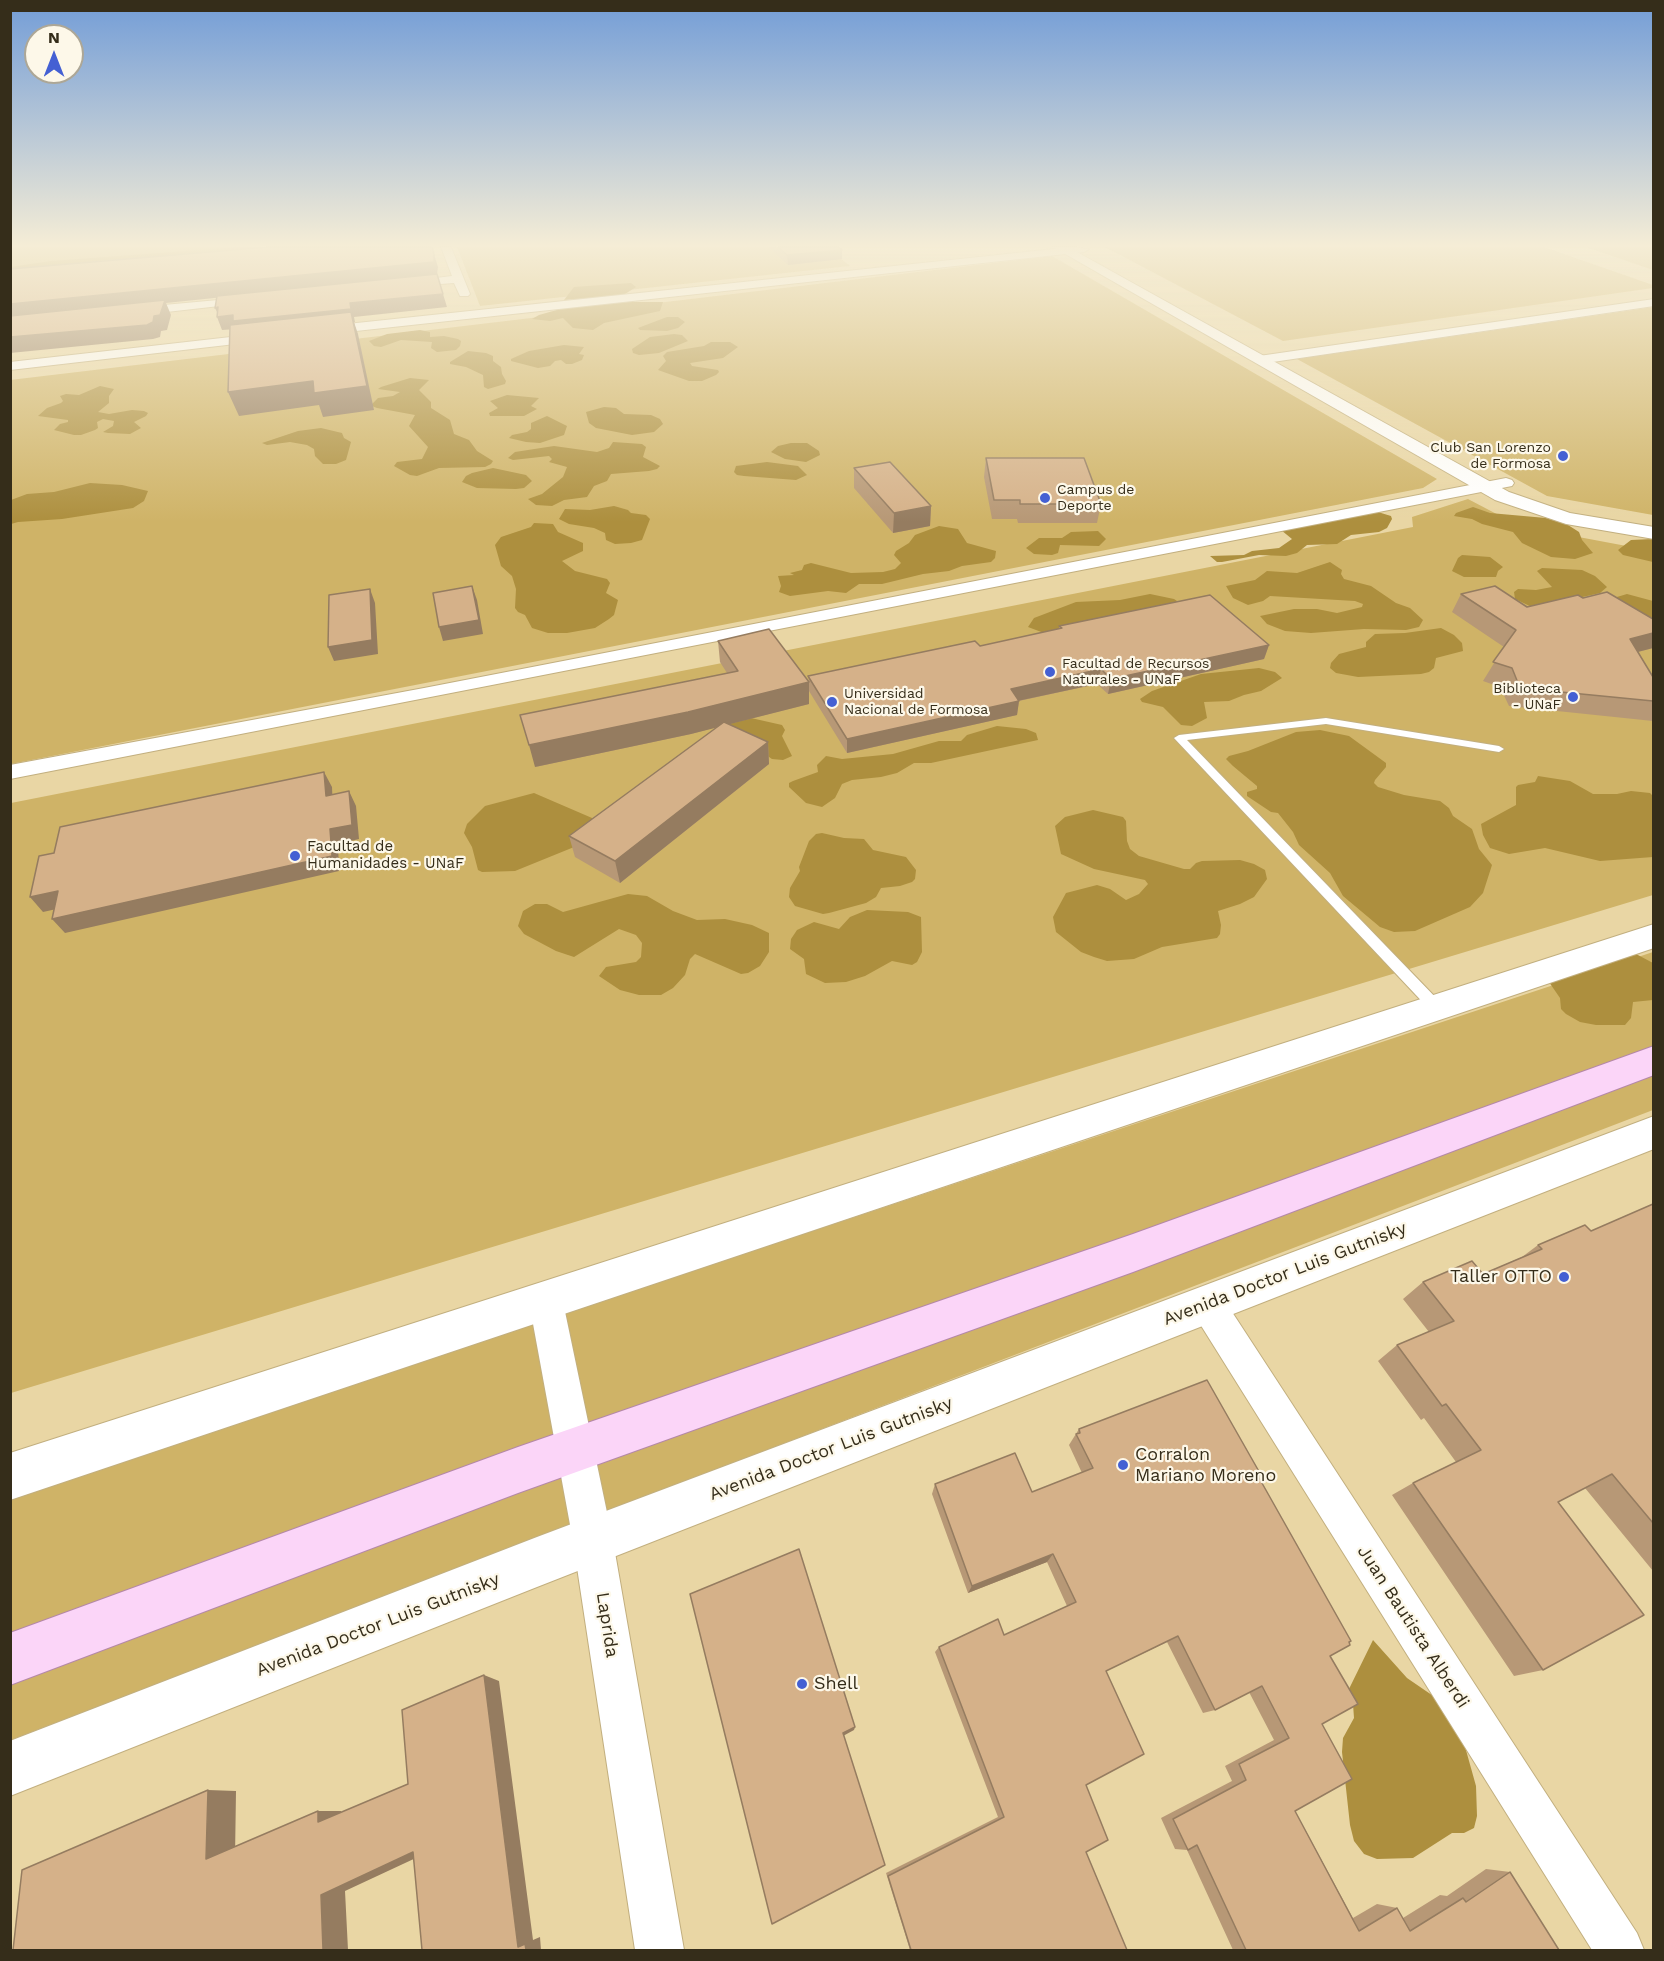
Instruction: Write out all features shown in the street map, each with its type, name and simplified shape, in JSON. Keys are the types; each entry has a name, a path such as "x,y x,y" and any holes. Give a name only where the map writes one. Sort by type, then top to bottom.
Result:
{"main road":[{"path":"1223,339 1502,496 1558,516 1653,534"},
{"path":"1243,339 1506,483 1560,504 1653,521"},
{"path":"10,1477 1653,936"},
{"path":"10,1659 574,1449 1133,1253 1653,1060"},
{"name":"Avenida Doctor Luis Gutnisky","path":"10,1769 593,1541 1653,1132"}],"street":[{"path":"189,346 190,339"},
{"path":"10,366 254,339"},
{"path":"1259,360 1406,339"},
{"path":"10,772 424,694 1506,483"},
{"name":"Laprida","path":"546,1302 593,1541 660,1950"},
{"name":"Juan Bautista Alberdi","path":"1207,1304 1620,1950"}],"lane":[{"path":"1437,1007 1179,738 1326,721 1499,749"}],"shaded area":[{"path":"359,339 1194,339 1437,479 1423,488 11,764 10,380"},
{"path":"375,339 456,339 461,341 456,350 437,352 431,348 432,342 401,340 381,347 374,346 369,341"},
{"path":"648,339 686,339 688,341 659,353 639,355 633,353 632,349"},
{"path":"1278,339 1300,339 1283,341"},
{"name":"Club San Lorenzo de Formosa","path":"1437,339 1653,339 1653,515 1547,496 1297,359"},
{"path":"711,342 730,342 738,347 723,358 690,363 692,366 718,370 716,375 702,381 689,381 658,370 666,361 663,356 667,352 704,346"},
{"path":"564,345 584,347 579,354 584,355 582,360 572,364 566,364 561,360 555,361 550,366 538,368 511,361 529,351"},
{"path":"468,351 493,356 493,361 501,367 505,384 488,389 484,387 483,375 466,367 450,364"},
{"path":"410,378 429,380 419,390 431,402 431,408 450,420 454,434 469,440 477,451 493,461 491,464 485,467 439,468 417,476 410,475 394,466 397,462 422,459 428,447 409,426 415,415 377,408 372,404 378,398 393,396 400,392 378,389"},
{"path":"100,386 114,389 109,396 109,403 98,412 109,414 132,410 144,411 148,413 146,416 134,422 141,428 130,434 103,432 113,426 114,421 103,419 97,422 98,428 95,430 74,435 54,430 68,420 38,416 47,408 61,403 63,401 60,396 79,395"},
{"path":"507,395 539,398 531,406 537,409 524,416 490,416 489,413 498,408 490,401"},
{"path":"604,407 616,408 624,414 651,415 660,419 663,424 654,432 632,435 596,428 589,423 586,412"},
{"path":"547,416 567,426 564,435 540,443 509,438 512,435 527,432 531,429 531,423"},
{"path":"321,428 342,433 344,438 351,442 346,460 336,464 323,464 315,456 314,449 307,445 290,442 267,445 262,443 298,431"},
{"path":"613,442 642,444 646,447 643,457 660,466 649,471 611,474 607,481 594,486 587,497 564,500 552,506 536,505 528,499 542,494 563,477 567,467 549,462 552,459 549,456 513,460 508,458 515,452 554,446 597,452 609,448"},
{"path":"807,443 819,451 820,455 806,462 785,459 771,452 778,446"},
{"path":"767,462 798,466 807,475 796,480 744,476 734,472 736,466"},
{"path":"493,468 526,475 532,481 524,488 516,489 477,488 462,482 472,473"},
{"path":"90,483 122,485 148,491 144,501 133,508 11,524 11,500 27,494 54,492"},
{"name":"Universidad Nacional de Formosa","path":"1468,499 1508,520 1536,529 1653,551 1653,895 11,1393 11,803 1413,527 1412,517"},
{"path":"614,506 631,513 646,515 650,519 642,540 615,544 606,540 605,533 594,528 569,524 559,519 565,509 590,510"},
{"path":"1473,507 1490,513 1546,518 1568,525 1579,532 1582,540 1593,553 1575,559 1551,557 1522,543 1513,532 1472,519 1454,516 1456,513"},
{"path":"1368,509 1391,516 1392,519 1387,528 1379,532 1351,535 1337,544 1307,545 1297,553 1286,556 1259,555 1217,562 1210,556 1244,555 1252,551 1279,548 1292,539 1281,530"},
{"path":"534,523 553,524 558,532 583,543 583,551 562,561 575,571 607,579 610,583 606,593 618,600 614,615 595,628 567,633 548,633 532,628 525,615 518,612 515,608 516,589 512,576 501,566 495,545 501,537 531,527"},
{"path":"939,526 958,529 967,543 996,551 995,558 991,562 962,566 949,571 923,574 882,584 859,584 846,593 828,591 790,596 779,592 781,586 778,576 794,575 790,573 802,570 804,565 811,563 851,573 883,572 895,569 901,563 894,555 896,551 909,543 915,535"},
{"path":"1098,531 1106,539 1099,546 1060,545 1058,553 1052,555 1034,554 1026,548 1039,538 1062,538 1071,532"},
{"path":"1653,539 1653,562 1623,555 1618,550 1631,540"},
{"path":"1462,555 1490,557 1503,567 1498,571 1496,577 1464,577 1452,571 1458,558"},
{"path":"1330,562 1342,570 1341,574 1344,579 1371,586 1396,603 1410,608 1423,620 1419,627 1406,630 1364,629 1311,633 1285,631 1267,624 1260,616 1294,609 1317,609 1337,613 1362,607 1363,604 1355,601 1270,596 1263,601 1248,605 1233,598 1226,586 1255,580 1267,571 1297,573"},
{"path":"1542,568 1582,570 1595,576 1607,587 1600,593 1534,608 1515,599 1514,592 1518,589 1536,590 1552,587 1537,571"},
{"path":"1150,594 1174,599 1177,601 1176,606 1044,633 1028,627 1034,618 1076,602 1120,600"},
{"path":"1627,594 1653,601 1653,640 1600,602"},
{"path":"1441,628 1454,635 1462,643 1463,651 1436,658 1434,668 1429,672 1358,677 1336,673 1330,668 1331,663 1339,654 1366,647 1366,642 1375,634"},
{"path":"1259,668 1275,672 1282,678 1261,691 1229,701 1204,702 1207,718 1192,726 1181,725 1163,707 1142,702 1140,699 1152,691 1201,674"},
{"path":"751,718 782,725 785,730 782,736 792,756 783,760 772,759 720,723"},
{"path":"997,726 1026,729 1036,733 1038,740 931,763 914,763 897,773 852,780 842,784 835,798 822,807 806,803 789,787 789,783 818,772 817,765 826,756 842,759 893,754 939,741 961,741 967,735"},
{"path":"1320,730 1349,736 1386,763 1386,767 1374,783 1378,787 1404,795 1440,801 1449,808 1453,816 1472,829 1479,849 1492,865 1483,893 1470,907 1415,931 1394,932 1380,927 1343,896 1330,873 1299,845 1293,832 1278,813 1271,812 1247,796 1247,792 1257,789 1257,786 1226,759 1296,732"},
{"path":"1538,776 1570,781 1593,794 1617,794 1631,791 1650,793 1653,796 1653,857 1600,861 1545,848 1509,854 1490,848 1483,835 1481,824 1516,805 1516,787 1535,782"},
{"path":"534,793 599,821 579,845 515,871 482,872 478,870 472,847 464,833 467,824 485,806"},
{"path":"1093,810 1123,817 1126,821 1127,841 1130,849 1139,856 1184,869 1190,869 1202,861 1240,860 1265,870 1267,879 1254,897 1218,911 1221,925 1217,938 1162,947 1134,959 1107,961 1081,952 1056,932 1053,917 1066,893 1097,885 1110,889 1126,900 1139,894 1148,884 1145,880 1094,869 1061,854 1055,826 1065,817"},
{"path":"822,833 844,838 864,839 873,850 906,857 916,870 915,879 900,886 881,888 876,897 866,903 829,913 823,914 795,906 789,897 790,888 800,871 799,867 809,841 816,834"},
{"path":"628,894 647,896 673,911 697,920 725,919 752,925 769,933 769,952 760,966 741,974 695,954 690,959 685,975 673,988 661,995 639,995 620,990 599,976 606,967 636,962 641,957 642,943 636,935 619,929 574,957 556,951 524,934 518,926 523,911 535,904 547,904 563,912"},
{"path":"867,910 908,912 921,917 922,952 917,962 912,965 892,961 865,976 846,982 825,983 806,974 804,959 790,949 791,939 797,930 814,922 839,929 850,917"},
{"path":"1653,952 1653,1110 11,1740 11,1497"},
{"path":"1636,954 1653,963 1653,1000 1633,1002 1631,1018 1625,1025 1596,1025 1580,1022 1561,1009 1560,998 1549,982"},
{"path":"1373,1640 1407,1678 1442,1702 1464,1743 1476,1786 1477,1816 1474,1828 1464,1833 1452,1833 1413,1858 1377,1859 1364,1854 1354,1841 1350,1825 1342,1752 1343,1738 1354,1718 1353,1704 1348,1691"}],"building":[{"path":"230,339 357,339 367,386 314,393 313,381 228,392"},
{"path":"986,458 1084,458 1101,504 1020,504 1020,500 994,500"},
{"path":"890,462 931,506 894,513 854,468"},
{"path":"472,586 479,620 439,627 433,593"},
{"path":"1495,586 1527,607 1578,595 1583,598 1607,592 1653,619 1653,633 1630,639 1653,677 1653,701 1520,688 1512,668 1493,662 1516,630 1461,594"},
{"path":"370,589 372,640 328,647 329,595"},
{"name":"Facultad de Recursos Naturales - UNaF","path":"1210,595 1269,645 1111,679 1101,669 1011,689 1019,701 847,739 808,676 975,641 980,646 1062,628 1059,626"},
{"path":"769,629 809,682 688,712 529,745 520,715 738,671 718,641"},
{"path":"724,722 768,742 615,861 569,836"},
{"name":"Facultad de Humanidades - UNaF","path":"324,772 326,796 349,791 352,825 330,829 332,856 52,919 58,891 30,897 39,856 54,853 60,827"},
{"path":"1653,1204 1653,1523 1612,1474 1558,1502 1644,1615 1543,1670 1413,1483 1481,1450 1446,1404 1442,1406 1397,1345 1454,1321 1423,1282 1472,1261 1483,1274 1542,1249 1538,1245 1585,1225 1591,1231"},
{"path":"1207,1380 1351,1641 1350,1645 1330,1656 1358,1704 1322,1724 1352,1779 1295,1811 1359,1931 1397,1908 1410,1931 1463,1898 1466,1902 1510,1872 1559,1950 1246,1950 1197,1845 1188,1850 1173,1819 1246,1780 1239,1764 1289,1738 1262,1686 1215,1710 1178,1636 1106,1671 1144,1754 1086,1785 1108,1840 1086,1852 1127,1950 911,1950 888,1876 1004,1817 939,1647 998,1619 1004,1635 1076,1602 1053,1554 972,1586 935,1484 1015,1453 1032,1492 1093,1468 1076,1434 1080,1433 1079,1429"},
{"path":"799,1549 855,1727 843,1733 885,1865 772,1924 690,1594"},
{"path":"484,1675 518,1947 525,1944 526,1950 422,1950 413,1852 321,1895 323,1950 13,1950 22,1870 208,1790 206,1859 318,1811 318,1822 408,1784 402,1710"}],"place":[{"name":"Club San Lorenzo de Formosa","path":"1563,456"},
{"name":"Campus de Deporte","path":"1045,498"},
{"name":"Facultad de Recursos Naturales - UNaF","path":"1050,672"},
{"name":"Biblioteca - UNaF","path":"1573,697"},
{"name":"Universidad Nacional de Formosa","path":"832,702"},
{"name":"Facultad de Humanidades - UNaF","path":"295,856"},
{"name":"Taller OTTO","path":"1564,1277"},
{"name":"Corralon Mariano Moreno","path":"1123,1465"},
{"name":"Shell","path":"802,1684"}]}
